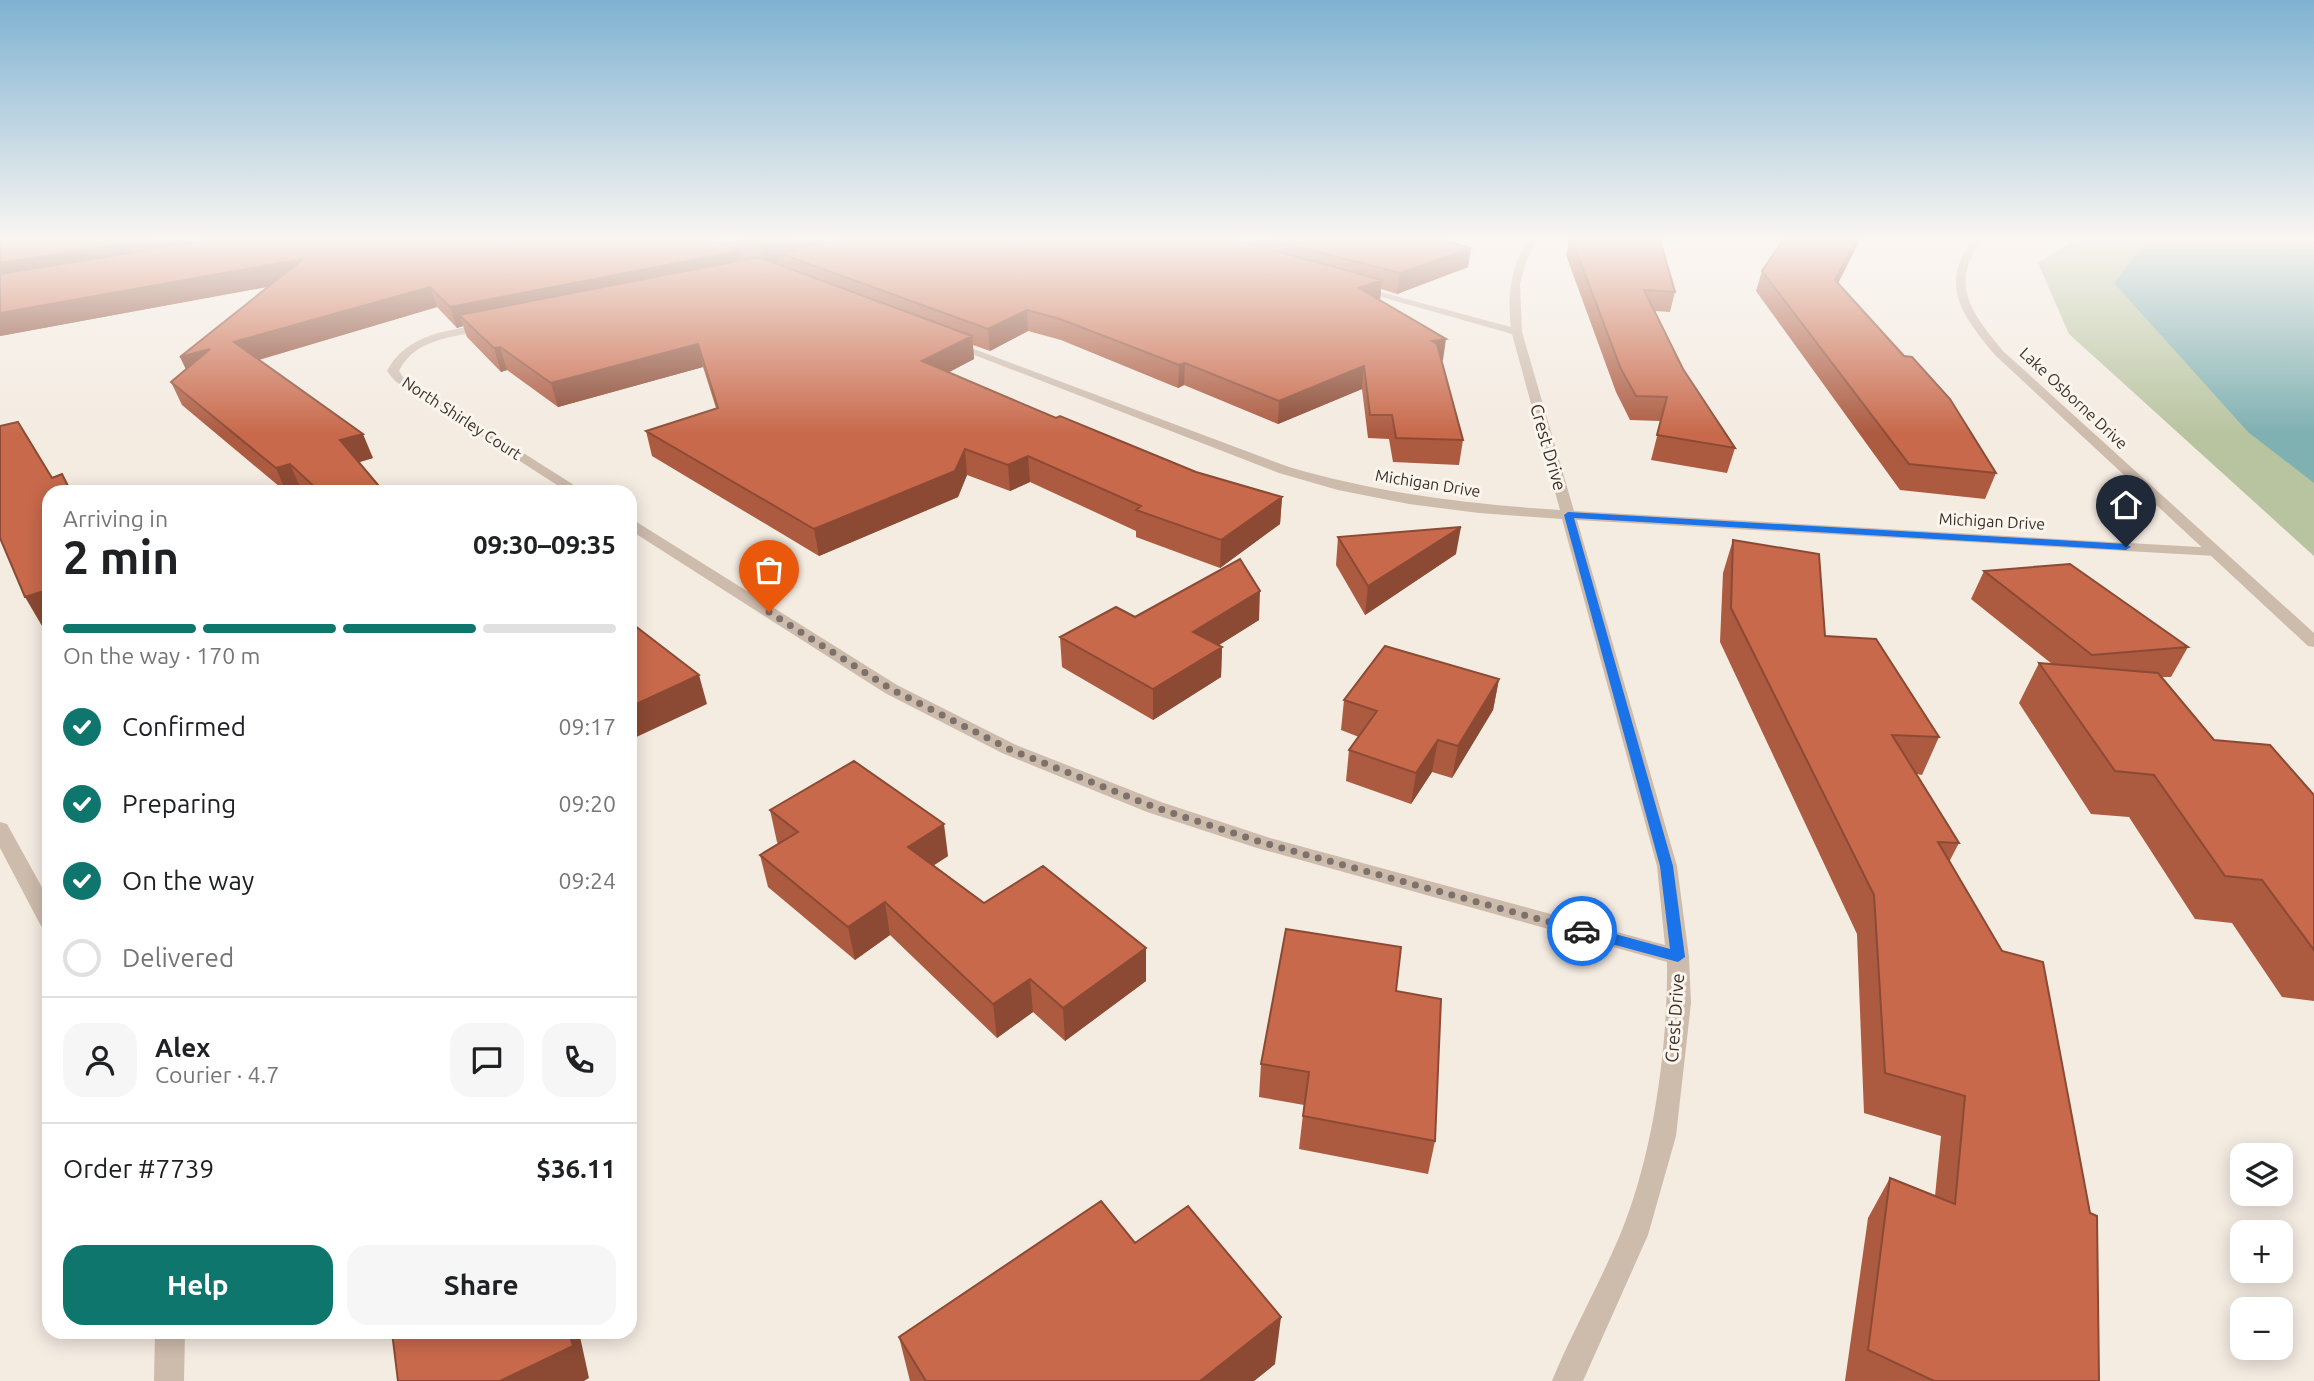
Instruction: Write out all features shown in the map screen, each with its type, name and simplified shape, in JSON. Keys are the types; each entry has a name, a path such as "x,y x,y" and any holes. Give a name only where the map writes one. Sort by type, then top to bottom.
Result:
{"street":[{"path":"1413,304 1517,332"},
{"name":"Crest Drive","path":"1513,304 1517,332 1667,866 1678,957 1679,1003 1663,1136 1634,1236 1567,1381"},
{"name":"Lake Osborne Drive","path":"1965,304 1974,321 1999,353 2314,642"},
{"name":"North Shirley Court","path":"504,323 427,342 403,355 396,361 393,370 399,379 567,485"},
{"name":"Michigan Drive","path":"931,336 1284,470 1331,484 1409,500 1479,509 1568,515 2216,552"},
{"path":"637,528 891,689 1009,749 1154,807 1264,843 1678,957"},
{"path":"0,829 42,907"},
{"path":"169,1381 170,1339"}],"green space":[{"path":"2056,304 2314,304 2314,556 2069,334"}],"water":[{"path":"2133,304 2314,304 2314,483 2248,432"}],"building":[{"path":"0,304 48,304 0,313"},
{"path":"246,304 368,304 234,342 363,434 340,440 378,485 312,485 290,464 276,468 171,382 210,349 180,357"},
{"path":"513,304 887,304 972,336 922,361 1056,418 1060,416 1196,472 1282,497 1221,540 1136,510 1141,506 1028,456 1008,465 965,449 955,471 814,529 646,431 718,408 698,344 551,383 500,347 494,348 459,315"},
{"path":"920,304 1387,304 1446,339 1432,341 1437,344 1463,440 1396,438 1392,415 1370,415 1364,366 1279,401 1185,363 1179,365 1060,319 1027,310 988,329"},
{"path":"1596,304 1651,304 1683,369 1735,448 1657,435 1667,397 1636,396 1621,369"},
{"path":"1787,304 1857,304 1904,356 1912,357 1950,399 1996,473 1909,464"},
{"path":"18,422 52,478 62,474 68,485 42,485 42,594 41,592 25,597 0,538 0,426"},
{"path":"1461,527 1368,586 1338,537"},
{"path":"1733,540 1819,554 1825,636 1876,639 1939,737 1892,735 1959,843 1938,842 2002,951 2043,962 2090,1213 2097,1216 2099,1381 1934,1381 1868,1350 1890,1178 1955,1204 1965,1096 1885,1073 1874,895 1731,608"},
{"path":"1240,559 1260,591 1193,632 1222,647 1153,689 1060,637 1116,607 1135,617"},
{"path":"2070,564 2188,647 2092,655 1984,571"},
{"path":"637,627 699,675 637,704"},
{"path":"1385,646 1499,679 1458,746 1438,740 1416,773 1349,750 1377,711 1344,700"},
{"path":"2039,663 2158,673 2214,740 2270,745 2314,795 2314,950 2262,880 2225,876 2154,775 2115,771"},
{"path":"854,761 944,824 908,847 984,903 1043,866 1146,948 1063,1008 1030,979 993,1004 885,902 848,927 760,855 798,832 770,810"},
{"path":"1286,929 1401,947 1396,991 1441,999 1435,1141 1303,1116 1309,1072 1261,1064"},
{"path":"1101,1201 1135,1243 1188,1206 1281,1317 1200,1381 926,1381 899,1337"},
{"path":"393,1339 571,1339 573,1346 500,1381 398,1381"}],"way so far":[{"path":"769,612 891,689 1009,749 1154,807 1264,843 1582,931"}],"route":[{"path":"1582,931 1678,957 1667,866 1568,515 2126,547"}]}
